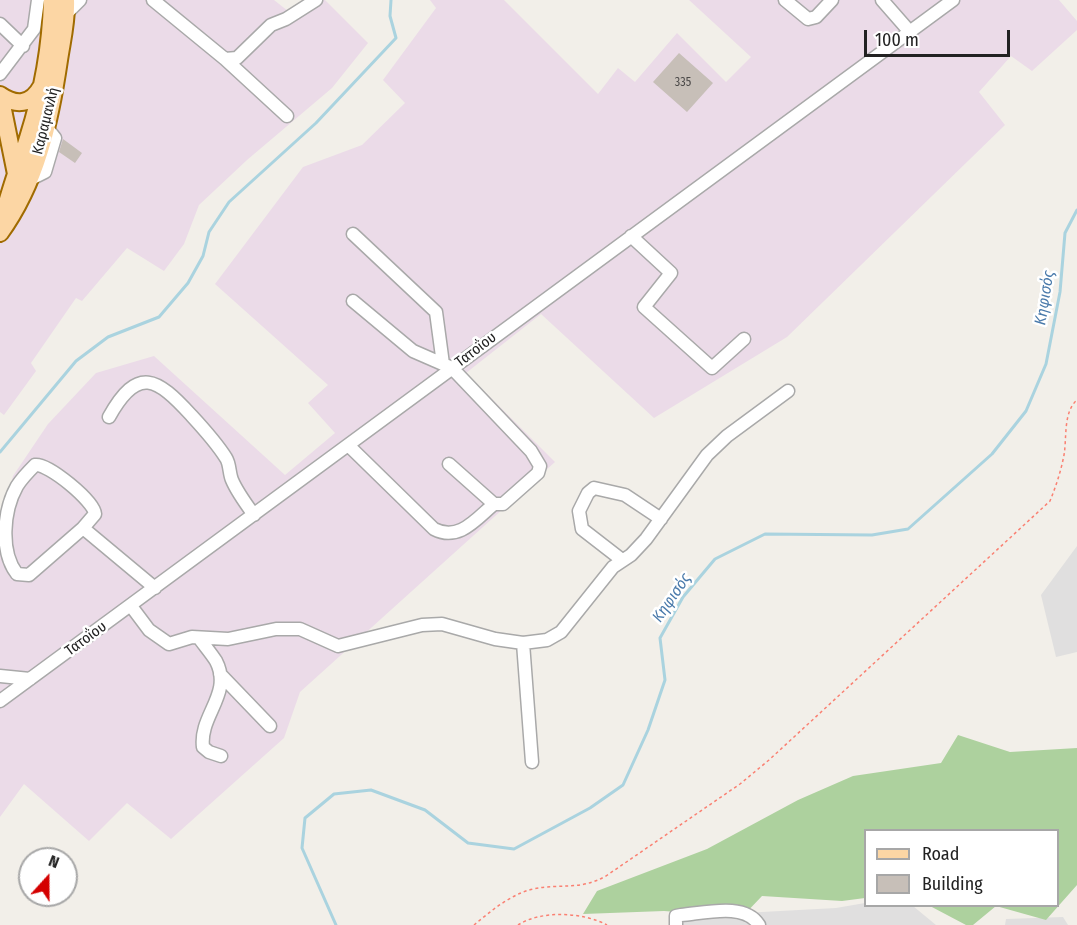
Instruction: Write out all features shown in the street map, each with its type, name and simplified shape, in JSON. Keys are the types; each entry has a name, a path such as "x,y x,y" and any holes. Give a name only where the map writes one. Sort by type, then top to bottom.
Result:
{"main road":[{"name":"Καραμανλή","path":"23,177 41,87 52,0"},
{"name":"Καραμανλή","path":"0,233 6,204 23,177 47,128 67,6"},
{"path":"0,95 15,103 23,102 37,94 41,87"},
{"path":"0,95 23,177"}],"street":[{"path":"0,74 23,46 37,22 38,0"},
{"path":"67,6 80,0"},
{"path":"153,0 225,59 287,116"},
{"path":"225,59 237,58 270,25 286,19 316,0"},
{"path":"785,0 808,19 816,17 832,0"},
{"path":"882,0 910,32"},
{"path":"892,11 901,0"},
{"name":"Τατοΐου","path":"0,701 348,445 448,366 631,236 953,0"},
{"path":"0,24 23,46"},
{"path":"353,234 436,312 448,366"},
{"path":"631,236 671,273 644,307 712,368 744,339"},
{"path":"348,445 434,529 443,534 458,533 494,504 503,504 538,473 539,462 448,366 413,351 353,301"},
{"path":"109,417 119,398 135,385 143,382 162,386 218,446 227,460 231,479 254,515"},
{"path":"131,606 149,630 163,642 169,644 192,637 228,639 276,628 300,629 338,646 422,625 442,624 495,639 523,644 547,640 561,632 622,560 631,555 661,519 707,455 727,436 788,391"},
{"path":"41,464 53,471 92,504 95,514 82,528 29,575 16,574 8,565 4,552 8,512 16,489 35,465 41,464"},
{"path":"449,464 494,504"},
{"path":"622,560 582,529 579,511 588,493 594,488 611,494 624,495 661,519"},
{"path":"82,528 155,588"},
{"path":"199,638 216,661 222,688 201,736 203,747 209,753 221,756"},
{"path":"523,644 532,762"},
{"path":"220,674 270,726"},
{"path":"0,676 30,679"},
{"path":"676,925 676,916 743,911 754,916 759,925"}],"path":[{"path":"474,925 496,906 531,889 589,885 606,876 740,783 769,760 1050,501 1057,485 1064,455 1068,416 1077,400"},
{"path":"518,925 553,915 578,916 607,925"}],"shaded area":[{"path":"0,0 274,0 293,15 312,0 325,0 368,43 332,88 247,160 199,205 184,244 164,271 127,248 82,301 76,298 31,363 36,371 4,415 0,412 0,204 3,195 0,192"},
{"path":"430,0 504,0 598,94 618,68 635,82 677,33 726,82 751,57 689,0 1059,0 1077,21 1077,30 1032,71 1011,56 979,92 1005,125 787,337 654,418 541,314 466,373 555,462 300,692 284,738 171,839 127,803 89,841 24,784 0,817 0,528 13,476 48,424 96,373 154,356 285,475 335,433 308,403 328,385 215,284 303,167 362,145 405,103 383,80 436,8"},
{"path":"1077,546 1077,652 1056,657 1041,595"},
{"path":"864,903 864,907 914,907 936,925 674,925 669,917 836,908"},
{"path":"1063,917 1068,925 1005,925 1006,919"}],"green space":[{"path":"958,735 1010,752 1077,748 1077,885 1059,905 1059,829 864,829 864,898 842,901 762,896 742,917 664,911 583,914 597,891 707,849 798,800 853,776 941,763"},
{"path":"932,907 995,907 973,925 966,925"},
{"path":"1000,907 1058,907 1046,920"}],"building":[{"path":"679,53 713,83 687,112 653,82"},
{"path":"63,139 82,153 75,163 59,152"}],"waterway":[{"path":"0,452 76,361 108,337 159,317 188,283 203,256 209,232 229,202 316,123 396,38 390,16 391,0"},
{"name":"Κηφισός","path":"336,925 302,848 305,818 334,794 371,790 425,810 468,843 514,849 590,808 623,785 648,730 665,680 660,638 683,597 715,559 765,534 872,535 908,529 992,454 1026,411 1046,364 1060,292 1065,233 1077,210"}]}
